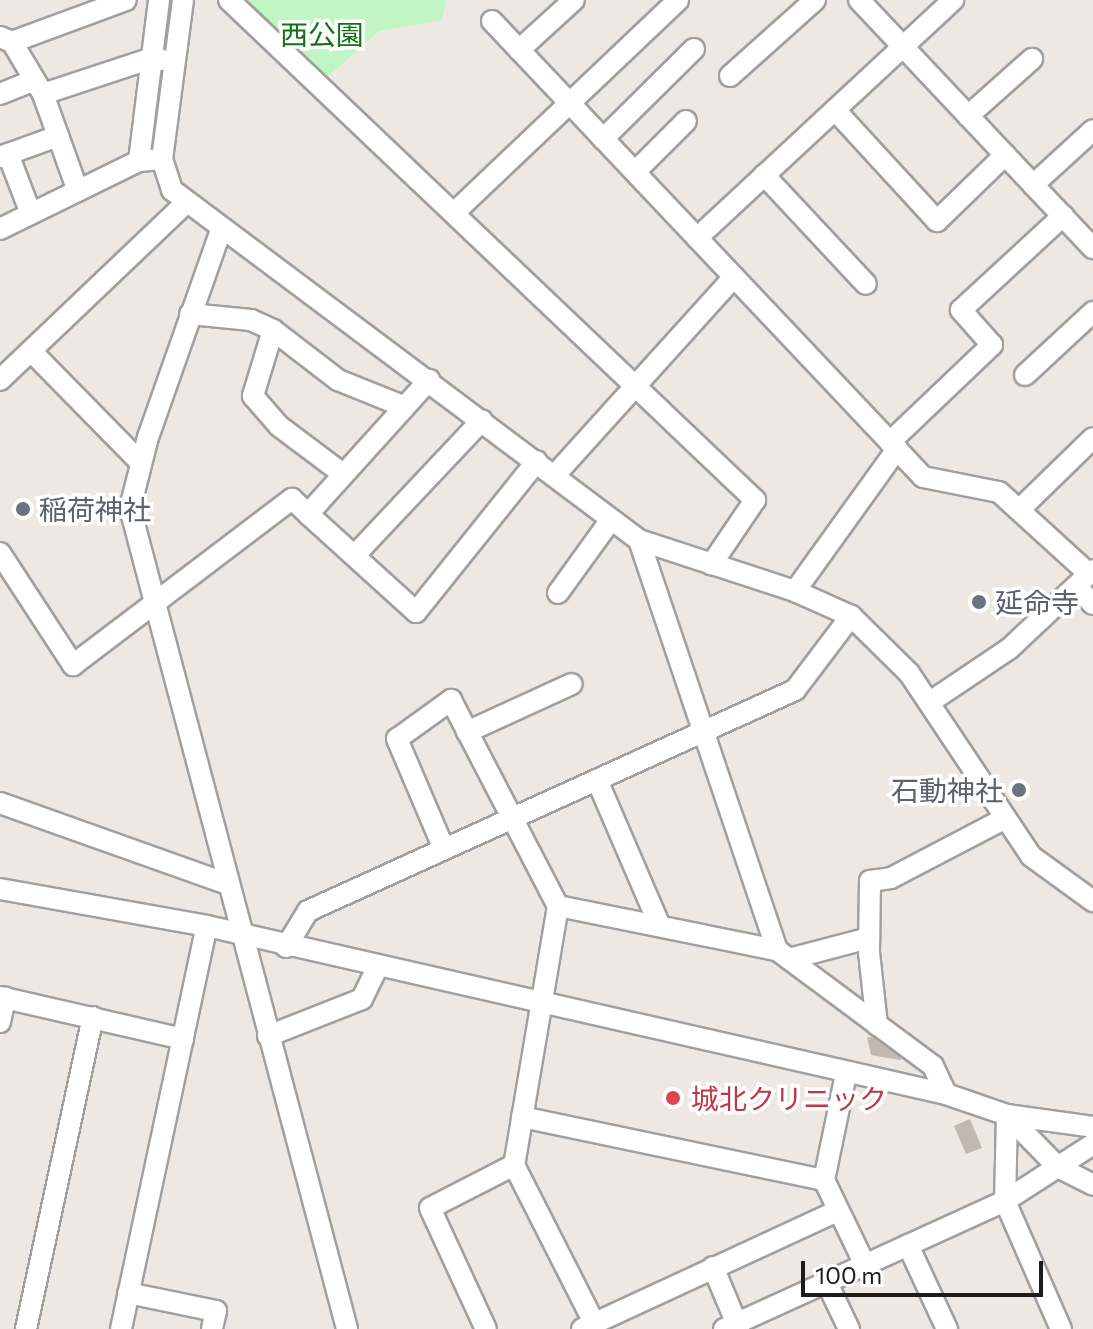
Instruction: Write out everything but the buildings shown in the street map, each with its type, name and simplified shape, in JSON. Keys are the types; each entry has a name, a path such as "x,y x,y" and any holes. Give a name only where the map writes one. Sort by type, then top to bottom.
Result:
{"street":[{"path":"78,191 37,88 6,39 126,0"},
{"path":"139,161 159,0"},
{"path":"183,0 162,159 167,183 186,203 429,380 555,475 610,521 639,540 795,591 851,616 878,638 930,702 1031,856 1093,901"},
{"path":"229,0 456,211 755,500 711,565"},
{"path":"519,50 574,0"},
{"path":"730,76 815,0"},
{"path":"859,0 1093,248"},
{"path":"697,238 953,0"},
{"path":"456,211 669,3"},
{"path":"492,21 923,477 999,492 1087,577 1093,604"},
{"path":"603,139 694,49"},
{"path":"0,94 37,88 152,58 174,61"},
{"path":"968,116 1032,59"},
{"path":"835,110 937,221 1005,155"},
{"path":"635,172 686,121"},
{"path":"1033,185 1093,130"},
{"path":"31,214 4,155 58,136"},
{"path":"0,229 139,161 162,159"},
{"path":"764,175 866,284"},
{"path":"0,380 186,203"},
{"path":"795,591 893,446 992,345 961,310 1063,216"},
{"path":"221,230 141,463 130,508 347,1329"},
{"path":"555,475 734,277"},
{"path":"1025,375 1093,312"},
{"path":"190,314 251,320 273,330 338,380 405,407"},
{"path":"273,330 253,396 279,426 343,474"},
{"path":"31,351 141,463"},
{"path":"308,514 429,380"},
{"path":"355,555 482,420"},
{"path":"1019,510 1093,438"},
{"path":"0,553 73,665 292,499 416,612 537,461"},
{"path":"558,593 610,521"},
{"path":"639,540 783,955"},
{"path":"930,702 1009,649 1087,577"},
{"path":"286,947 308,911 795,690 851,616"},
{"path":"467,732 572,684"},
{"path":"444,849 397,739 451,700 558,906 514,1165 588,1326 837,1211"},
{"path":"597,780 660,926"},
{"path":"0,803 228,884"},
{"path":"877,1025 869,938 870,881 891,878 1004,819"},
{"path":"0,889 207,926 377,968 946,1094 1007,1115 1093,1127"},
{"path":"558,906 783,955 933,1066 946,1094"},
{"path":"121,1329 207,926"},
{"path":"783,955 869,938"},
{"path":"268,1036 362,999 377,968"},
{"path":"0,1022 3,997 183,1039"},
{"path":"26,1329 93,1017"},
{"path":"846,1074 824,1180 865,1265"},
{"path":"1007,1115 1058,1167 1093,1185"},
{"path":"1007,1115 1005,1201 1061,1329"},
{"path":"522,1117 824,1180"},
{"path":"713,1267 733,1327 1005,1201 1093,1144"},
{"path":"486,1329 430,1208 514,1165"},
{"path":"908,1245 947,1329"},
{"path":"828,1285 849,1329"},
{"path":"128,1293 216,1311 212,1329"}],"green space":[{"name":"西公園","path":"237,0 446,0 442,20 379,31 323,81"}],"place":[{"name":"稲荷神社","path":"23,509"},
{"name":"延命寺","path":"979,602"},
{"name":"石動神社","path":"1019,790"},
{"name":"城北クリニック","path":"673,1098"}]}
